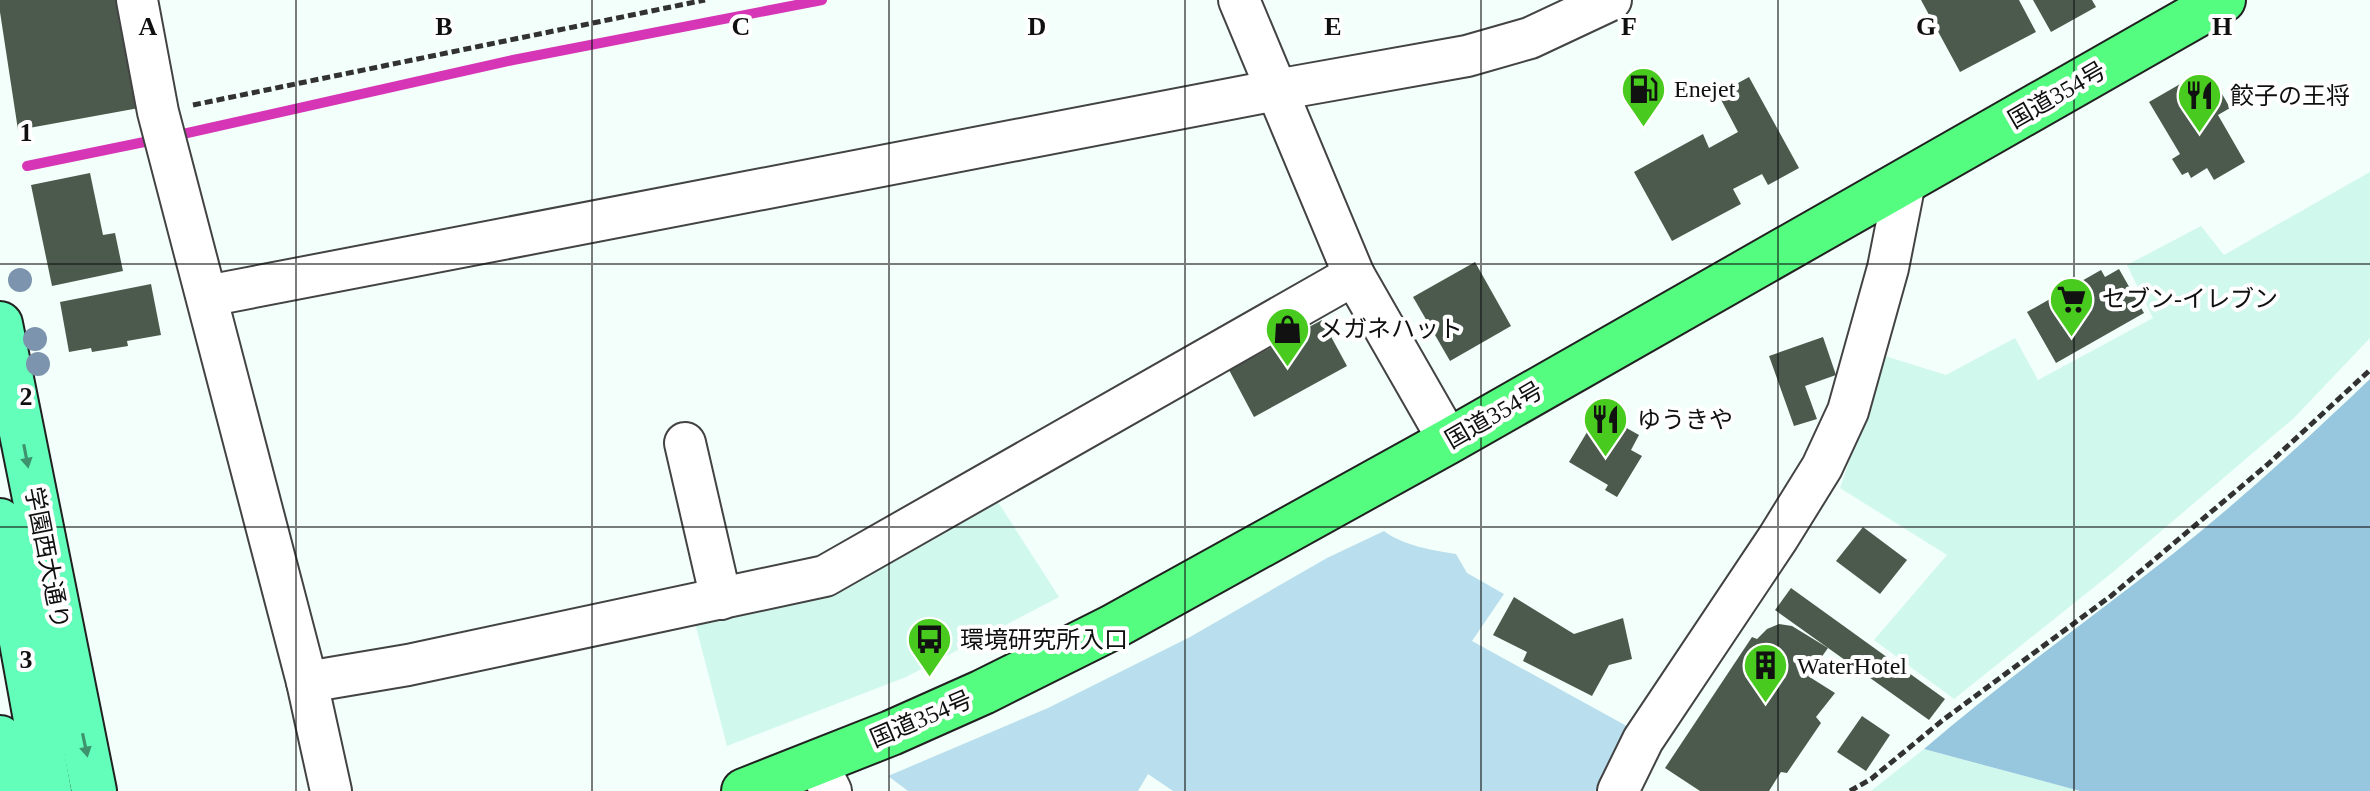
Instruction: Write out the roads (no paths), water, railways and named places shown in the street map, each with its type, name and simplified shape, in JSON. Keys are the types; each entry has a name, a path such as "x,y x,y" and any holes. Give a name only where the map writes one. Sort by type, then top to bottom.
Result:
{"highway":[{"name":"国道354号","path":"744,791 824,777 891,733 983,692 1111,628 1449,441 2223,0"}],"main road":[{"name":"学園西大通り","path":"0,324 94,791"},
{"name":"学園西大通り","path":"0,521 49,791"},
{"path":"0,738 9,791"}],"street":[{"path":"137,0 158,112 307,682 331,791"},
{"path":"1239,0 1354,275 1449,441"},
{"path":"207,296 1467,56 1530,38 1611,0"},
{"path":"1618,791 1643,740 1822,467 1848,411 1888,268 1905,182"},
{"path":"307,682 408,665 825,576 1354,275"},
{"path":"685,443 721,599"}],"waterway":[{"path":"174,136 513,60 822,0"},
{"path":"27,166 159,139"}],"place":[{"name":"Enejet","path":"1643,128"},
{"name":"餃子の王将","path":"2199,135"},
{"name":"セブン-イレブン","path":"2071,338"},
{"name":"メガネハット","path":"1288,368"},
{"name":"ゆうきや","path":"1606,459"},
{"name":"環境研究所入口","path":"929,679"},
{"name":"WaterHotel","path":"1766,705"}]}
